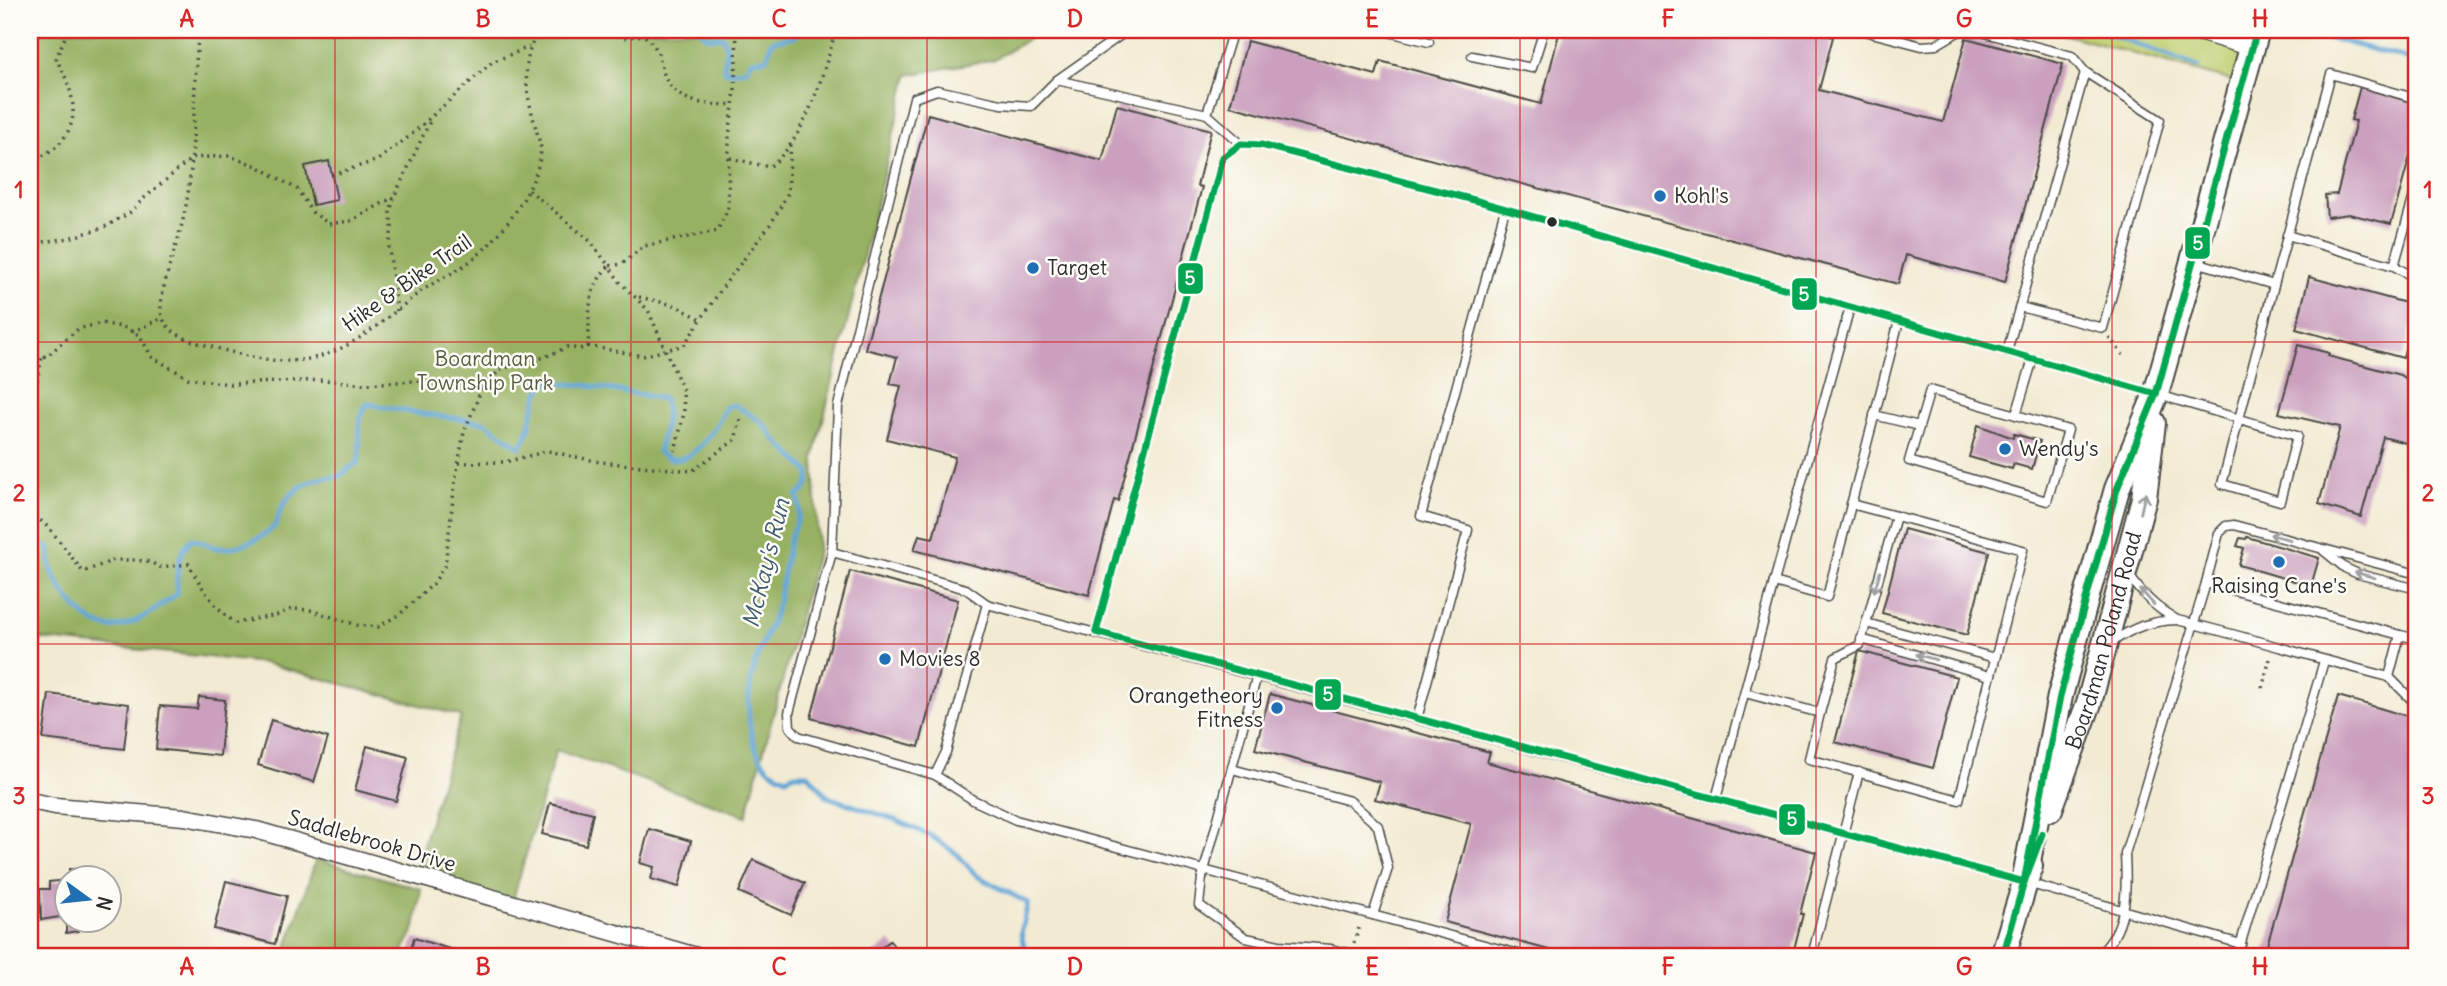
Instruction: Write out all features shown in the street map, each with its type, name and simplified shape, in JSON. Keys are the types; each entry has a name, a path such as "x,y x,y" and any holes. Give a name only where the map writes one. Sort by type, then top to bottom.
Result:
{"main road":[{"name":"Boardman Poland Road","path":"2024,882 2060,696 2117,489 2156,394 2255,39"},
{"name":"Boardman Poland Road","path":"2003,956 2024,882 2089,703 2144,498 2156,394"}],"street":[{"path":"2192,30 2255,39"},
{"name":"Saddlebrook Drive","path":"30,801 55,806 184,817 256,830 696,956"}],"lane":[{"path":"1128,30 1057,80 1031,106 1001,104 937,90 914,98 838,406 832,552 789,713 790,727 798,736 935,775 973,800 1016,820 1527,956"},
{"path":"1207,114 1233,30"},
{"path":"1381,30 1429,42"},
{"path":"1472,56 1532,68 1544,30"},
{"path":"1860,30 1922,46 1936,45 1961,30 1981,32 2072,56 2085,72 2160,120 2103,328 2020,307"},
{"path":"2007,352 2085,72"},
{"path":"1057,80 1207,114 1241,144 1282,150 1505,209 2241,418 2297,436 2280,501 2222,484 2241,418 2331,74 2417,99"},
{"path":"1096,632 1223,157 1241,144"},
{"path":"2394,266 2417,185"},
{"path":"1417,719 1468,530 1421,516 1505,209"},
{"path":"2287,235 2394,266 2417,279"},
{"path":"2193,261 2274,285"},
{"path":"1716,799 1850,307"},
{"path":"1774,582 1827,597 1899,321"},
{"path":"2016,415 2033,359"},
{"path":"1930,390 2016,415 2068,430 2047,501 1909,461 1930,390"},
{"path":"1874,415 1919,426"},
{"path":"1851,504 1896,516 2023,550 1959,800 1809,759 1835,658 1860,645 1896,516"},
{"path":"2097,956 2109,946 2123,911 2127,893 2125,854 2219,533 2226,526 2234,525 2417,574"},
{"path":"2319,548 2345,568 2417,589"},
{"path":"832,552 966,589 987,604 2024,882 2241,944"},
{"path":"2125,569 2145,597 2177,620"},
{"path":"2206,583 2417,639"},
{"path":"935,775 946,752 987,604"},
{"path":"2104,647 2141,624 2177,620 2389,677 2417,705"},
{"path":"1866,623 1995,658"},
{"path":"2389,677 2400,635"},
{"path":"1861,639 1990,676"},
{"path":"2237,956 2324,661"},
{"path":"1257,676 1204,871 1199,905 1246,938 1331,949 1361,956"},
{"path":"1745,692 1820,713"},
{"path":"1231,769 1350,801 1378,826 1388,868 1373,915"},
{"path":"1812,956 1859,772"},
{"path":"1263,956 1267,942"}],"path":[{"path":"30,162 53,151 69,133 74,120 64,74 56,59 68,30"},
{"path":"132,332 162,318 160,303 183,223 192,158 199,30"},
{"name":"Hike & Bike Trail","path":"162,318 170,329 188,339 248,357 278,362 306,359 333,352 359,338 415,296 475,258 498,233 529,190 539,168 541,148 526,89 526,67 529,47 539,30"},
{"path":"605,30 624,38 643,35 655,43 671,87 687,99 718,106 733,104"},
{"path":"730,158 769,167 781,158 814,97 833,40 832,30"},
{"path":"588,346 588,306 594,287 609,266 622,264 644,246 717,231 728,209 729,137 735,90 737,31"},
{"path":"332,175 378,160 432,117 492,62 529,47"},
{"path":"397,311 389,248 392,227 390,213 394,197 432,117"},
{"path":"30,512 55,536 83,572 114,560 150,562 160,567 189,564 222,614 236,623 278,615 292,609 310,610 357,625 377,627 400,614 425,591 445,566 464,432 482,388 501,369 545,357 567,347 580,349 588,346 643,356 684,345 722,288 772,222 788,193 791,141"},
{"path":"30,244 69,238 103,228 131,212 192,158 229,156 257,166 297,189 312,212 329,224 350,221 394,197"},
{"path":"529,190 590,241 620,282 648,310 683,390 684,413 675,451"},
{"path":"636,296 674,305 701,319"},
{"path":"30,359 47,356 78,329 102,323 126,328 140,336 152,357 188,378 230,384 324,380 365,384 414,381 463,383 482,388"},
{"path":"2103,328 2123,355"},
{"path":"30,393 37,381 41,357"},
{"path":"458,463 505,462 548,451 600,462 692,471 735,440 741,417"},
{"path":"2262,688 2274,647"},
{"path":"1354,945 1359,929"}],"green space":[{"name":"Boardman Township Park","path":"30,30 1043,30 995,59 908,75 814,457 818,549 746,816 556,750 512,903 414,875 461,716 264,663 30,638"},
{"path":"2049,30 2257,30 2243,84"},
{"path":"316,859 421,889 415,928 400,956 284,956"}],"building":[{"path":"1560,30 1808,30 1833,37 1819,90 1943,122 1966,38 2063,64 2005,282 1906,255 1898,284 1230,106 1247,41 1376,75 1380,61 1541,104"},
{"path":"2360,87 2417,104 2417,131 2391,224 2349,214 2327,217 2325,195 2337,194 2356,121 2351,120"},
{"name":"Target","path":"1117,105 1211,130 1197,186 1202,187 1118,501 1114,500 1089,595 914,550 919,535 933,538 955,457 887,439 901,386 890,384 897,357 865,349 928,114 1102,161"},
{"path":"329,161 337,200 313,205 305,166"},
{"path":"2309,277 2417,306 2403,358 2296,329"},
{"path":"2298,345 2400,375 2417,386 2417,446 2383,437 2361,517 2319,504 2340,427 2279,413"},
{"name":"Wendy's","path":"1978,425 2013,438 2014,434 2040,441 2032,469 2014,464 2012,469 1969,457"},
{"path":"1904,529 1989,552 1967,635 1882,613"},
{"name":"Raising Cane's","path":"2247,537 2319,558 2311,586 2239,565 2244,548 2237,546 2240,538"},
{"name":"Movies 8","path":"850,571 958,600 919,747 811,718"},
{"path":"1859,651 1957,677 1933,768 1835,742"},
{"path":"49,694 129,704 124,749 43,739"},
{"path":"1270,694 1490,752 1487,762 1816,852 1793,953 1789,952 1788,956 1681,956 1674,952 1668,956 1571,956 1445,922 1471,824 1375,799 1380,782 1255,749"},
{"path":"2338,696 2417,719 2417,956 2264,956"},
{"path":"199,697 225,700 220,756 156,749 160,706 197,709"},
{"path":"271,720 328,738 314,782 258,765"},
{"path":"367,746 408,757 396,801 355,790"},
{"path":"550,803 593,813 586,845 542,834"},
{"path":"649,829 691,841 679,887 651,879 654,867 640,863"},
{"path":"753,860 805,883 791,915 739,892"},
{"path":"226,881 287,896 275,944 214,929"},
{"path":"49,882 52,882 52,918 41,920 40,889 49,889"},
{"path":"414,938 466,954 466,956 409,956"},
{"path":"890,941 902,956 870,956"}],"waterway":[{"path":"700,30 707,37 722,37 724,40 726,72 746,70 751,61 767,58 772,41 796,36 792,30"},
{"path":"2099,30 2198,67"},
{"path":"2313,34 2417,61"},
{"name":"McKay's Run","path":"30,541 50,548 50,564 56,578 76,608 96,623 116,627 140,619 177,594 180,557 192,539 221,548 254,540 274,527 280,511 297,490 312,481 338,477 358,462 361,418 367,404 484,422 520,447 528,432 537,398 546,383 584,385 664,399 666,419 658,452 673,459 690,455 698,449 712,432 726,407 735,405 763,423 774,438 809,472 807,486 797,496 800,508 789,542 776,610 758,655 751,682 750,728 760,756 770,769 786,778 795,774 808,774 828,797 896,820 931,836 957,854 977,876 1028,903 1021,933 1026,956"}],"transit line":[{"name":"5","path":"2024,882 2060,696 2088,592 2117,489 2156,394 2257,30"},
{"name":"5","path":"1096,632 1223,157 1241,144 1261,145 1478,201 2156,394"},
{"name":"5","path":"1096,632 2024,882"},
{"name":"5","path":"2003,956 2024,882 2042,834"}],"place":[{"name":"Kohl's","path":"1660,196"},
{"name":"Target","path":"1033,268"},
{"name":"Wendy's","path":"2005,449"},
{"name":"Raising Cane's","path":"2279,562"},
{"name":"Movies 8","path":"885,659"},
{"name":"Orangetheory Fitness","path":"1277,708"}]}
